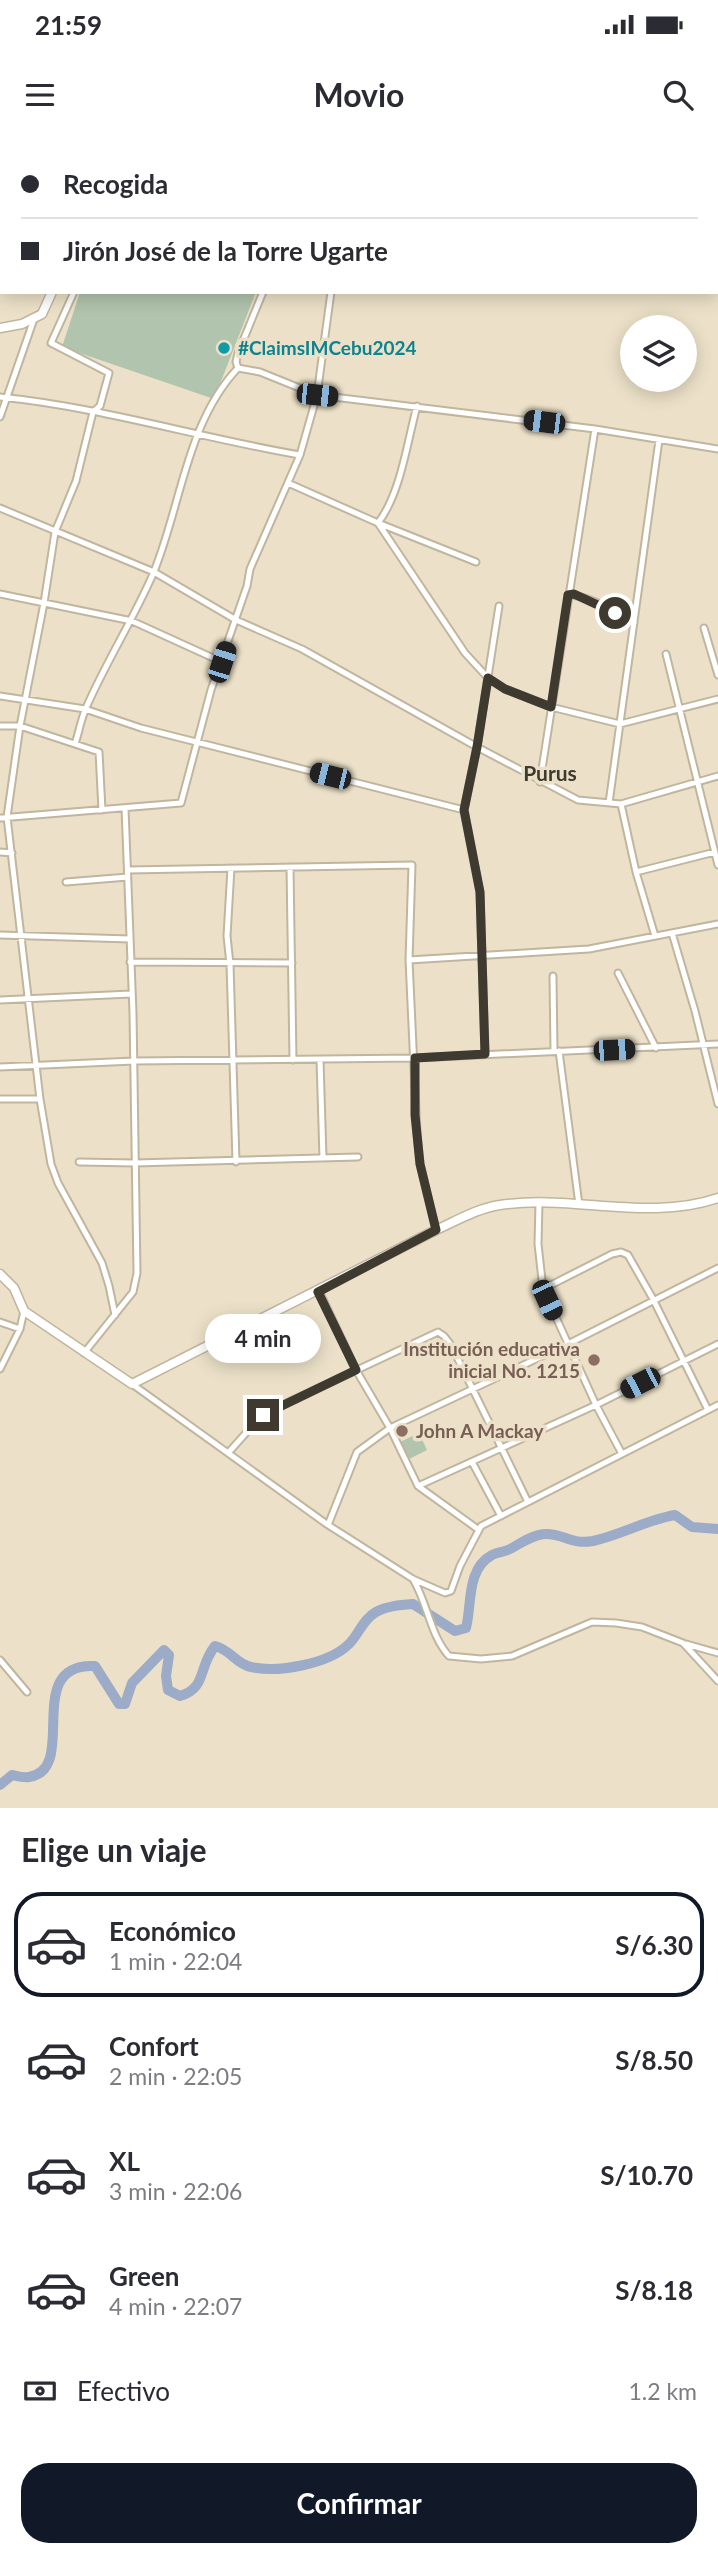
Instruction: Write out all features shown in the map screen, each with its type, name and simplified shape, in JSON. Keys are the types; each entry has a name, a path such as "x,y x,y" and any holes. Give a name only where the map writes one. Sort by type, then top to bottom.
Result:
{"street":[{"path":"0,328 34,319 42,314 50,294"},
{"path":"73,294 51,344 109,373 100,406 93,412 76,481 55,532 20,726 8,817 40,1100 51,1164 58,1183 102,1263 115,1315"},
{"path":"238,368 238,353 262,294"},
{"path":"0,818 181,803 211,690 247,586 250,569 300,455 317,395 331,294"},
{"path":"0,417 3,398 34,319"},
{"path":"238,368 260,372 317,395 417,405 718,449"},
{"path":"75,744 85,709 132,621 153,572 198,435 222,388 238,368"},
{"path":"3,398 93,412 300,455"},
{"path":"377,523 388,510 404,460 417,405"},
{"path":"540,782 595,429"},
{"path":"609,803 659,440"},
{"path":"288,483 377,523 476,562"},
{"path":"0,508 153,572 236,620 302,649 540,782 578,800 621,804 718,776"},
{"path":"377,523 465,653 488,678 505,689 551,707 620,724 718,699"},
{"path":"0,594 132,621 222,662"},
{"path":"568,595 574,594 596,603 634,623"},
{"path":"485,1054 480,892 464,810 477,747 499,606"},
{"path":"705,628 718,675"},
{"path":"666,654 718,865"},
{"path":"0,696 85,709 141,728 464,810"},
{"path":"0,726 20,726 99,752 102,810"},
{"path":"621,804 636,872 655,936"},
{"path":"84,1353 133,1292 137,1273 134,1061 125,808"},
{"path":"636,872 716,851"},
{"path":"0,852 12,853"},
{"path":"128,870 412,865 410,960 415,1115 420,1164 436,1230"},
{"path":"290,867 293,1060"},
{"path":"231,868 227,936 236,1161"},
{"path":"66,882 128,877"},
{"path":"410,960 589,949 718,924"},
{"path":"672,933 718,1104"},
{"path":"0,935 130,939"},
{"path":"130,962 292,963"},
{"path":"618,973 656,1048"},
{"path":"553,976 556,1051 579,1205"},
{"path":"0,1000 131,995"},
{"path":"0,1067 134,1061 415,1058 718,1044"},
{"path":"320,1060 323,1158"},
{"path":"0,1099 40,1100"},
{"path":"79,1162 358,1157"},
{"path":"132,1384 436,1230 485,1208 539,1203 689,1207 718,1198"},
{"path":"539,1203 538,1244 543,1289 596,1405 622,1454"},
{"path":"543,1289 593,1262 621,1252 631,1260 653,1299 708,1410"},
{"path":"328,1525 357,1452 390,1428 568,1344 718,1268"},
{"path":"0,1274 14,1288 24,1311 229,1452 328,1525 438,1592 451,1591 460,1566 481,1526 718,1405"},
{"path":"318,1292 418,1486 479,1530"},
{"path":"0,1369 20,1329 24,1311"},
{"path":"0,1322 20,1329"},
{"path":"229,1452 263,1415 434,1332 447,1339 527,1502"},
{"path":"418,1486 596,1405 718,1344"},
{"path":"472,1462 501,1516"},
{"path":"413,1579 422,1595 433,1630 449,1656 467,1659 512,1656 592,1622 642,1627 718,1653"},
{"path":"683,1643 718,1681"},
{"path":"0,1660 27,1692"}],"green space":[{"path":"79,294 255,294 214,399 62,347"},
{"path":"419,1433 427,1450 409,1459 400,1442"}],"waterway":[{"path":"0,1785 12,1775 29,1777 43,1770 50,1756 55,1698 61,1681 73,1669 95,1666 119,1704 125,1704 132,1683 164,1650 169,1655 166,1676 168,1690 180,1696 194,1688 215,1646 251,1667 289,1668 316,1662 340,1651 376,1612 389,1607 413,1604 455,1631 466,1628 474,1578 484,1561 537,1535 553,1534 579,1542 593,1541 675,1515 692,1527 718,1529"}],"place":[{"name":"#ClaimsIMCebu2024","path":"224,348"},
{"name":"Institución educativa inicial No. 1215","path":"594,1360"},
{"name":"John A Mackay","path":"402,1431"}],"district":[{"name":"Purus","path":"550,774"}],"route":[{"path":"263,1415 356,1370 318,1292 436,1230 420,1164 415,1115 415,1058 485,1054 480,892 464,810 488,678 505,689 551,707 568,595 574,594 615,613"}]}
